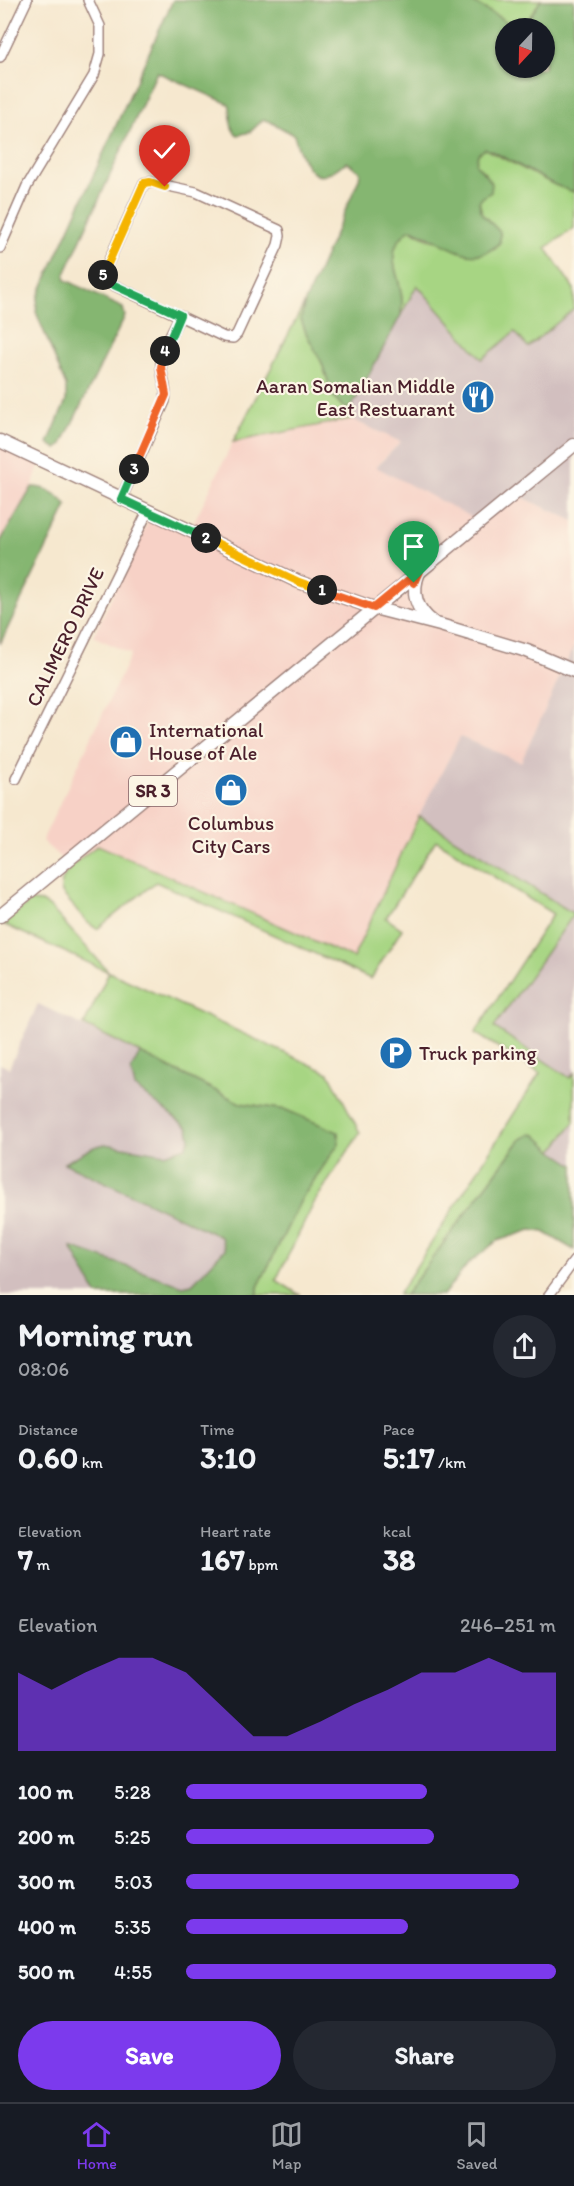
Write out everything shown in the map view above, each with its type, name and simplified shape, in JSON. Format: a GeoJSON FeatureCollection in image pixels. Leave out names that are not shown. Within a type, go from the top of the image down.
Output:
{"type":"FeatureCollection","features":[{"type":"Feature","properties":{"kind":"main road"},"geometry":{"type":"LineString","coordinates":[[0,441],[299,582],[374,608],[527,651],[574,671]]}},
{"type":"Feature","properties":{"kind":"main road","name":"SR 3"},"geometry":{"type":"LineString","coordinates":[[0,916],[574,445]]}},
{"type":"Feature","properties":{"kind":"main road"},"geometry":{"type":"LineString","coordinates":[[419,571],[414,583],[414,593],[424,615],[435,624]]}},
{"type":"Feature","properties":{"kind":"street"},"geometry":{"type":"LineString","coordinates":[[0,57],[27,0]]}},
{"type":"Feature","properties":{"kind":"street"},"geometry":{"type":"LineString","coordinates":[[0,248],[27,186],[94,75],[100,54],[100,26],[88,0]]}},
{"type":"Feature","properties":{"kind":"street"},"geometry":{"type":"LineString","coordinates":[[144,183],[196,192],[279,230],[278,245],[237,334],[233,338],[180,315],[105,281],[103,274],[144,183]]}},
{"type":"Feature","properties":{"kind":"street"},"geometry":{"type":"LineString","coordinates":[[121,499],[165,401],[167,392],[161,359],[180,315]]}},
{"type":"Feature","properties":{"kind":"street","name":"CALIMERO DRIVE"},"geometry":{"type":"LineString","coordinates":[[16,779],[148,511]]}},
{"type":"Feature","properties":{"kind":"street"},"geometry":{"type":"LineString","coordinates":[[549,1295],[574,1261]]}},
{"type":"Feature","properties":{"kind":"shaded area"},"geometry":{"type":"Polygon","coordinates":[[[417,284],[515,332],[528,347],[574,309],[574,521],[513,493],[479,521],[376,467],[401,442],[351,419],[351,408],[417,284]]]}},
{"type":"Feature","properties":{"kind":"shaded area"},"geometry":{"type":"Polygon","coordinates":[[[351,419],[401,442],[376,466],[512,493],[574,521],[574,646],[521,762],[460,737],[419,816],[353,958],[98,845],[72,868],[42,841],[131,654],[93,636],[153,511],[191,528],[233,442],[351,419]]]}},
{"type":"Feature","properties":{"kind":"shaded area"},"geometry":{"type":"Polygon","coordinates":[[[0,440],[41,459],[32,487],[0,542],[0,440]]]}},
{"type":"Feature","properties":{"kind":"shaded area"},"geometry":{"type":"Polygon","coordinates":[[[574,646],[574,914],[419,816],[460,737],[521,762],[574,646]]]}},
{"type":"Feature","properties":{"kind":"shaded area"},"geometry":{"type":"Polygon","coordinates":[[[574,915],[574,1073],[570,1078],[493,1027],[574,915]]]}},
{"type":"Feature","properties":{"kind":"shaded area"},"geometry":{"type":"Polygon","coordinates":[[[38,1004],[140,1053],[131,1070],[135,1087],[188,1128],[190,1138],[186,1147],[165,1154],[105,1144],[65,1163],[221,1238],[225,1249],[192,1285],[182,1286],[72,1247],[97,1295],[0,1295],[0,1064],[9,1068],[38,1004]]]}},
{"type":"Feature","properties":{"kind":"shaded area"},"geometry":{"type":"Polygon","coordinates":[[[574,1122],[574,1165],[553,1151],[574,1122]]]}},
{"type":"Feature","properties":{"kind":"green space"},"geometry":{"type":"Polygon","coordinates":[[[173,0],[469,0],[500,18],[495,18],[495,78],[555,78],[555,18],[529,18],[541,0],[574,0],[574,192],[555,185],[492,151],[485,149],[478,154],[476,164],[492,183],[491,192],[479,202],[482,214],[500,232],[500,242],[489,251],[467,254],[410,229],[401,237],[396,246],[394,262],[401,290],[401,315],[351,408],[344,408],[333,396],[322,363],[301,319],[305,302],[359,179],[360,172],[347,162],[325,175],[313,173],[304,161],[294,135],[263,120],[250,132],[238,135],[231,125],[229,104],[157,72],[65,274],[66,280],[123,308],[125,316],[61,446],[57,449],[48,443],[66,401],[66,386],[36,312],[38,297],[173,0]]]}},
{"type":"Feature","properties":{"kind":"green space"},"geometry":{"type":"Polygon","coordinates":[[[469,0],[541,0],[529,18],[500,18],[469,0]]]}},
{"type":"Feature","properties":{"kind":"green space"},"geometry":{"type":"Polygon","coordinates":[[[485,149],[555,185],[574,192],[574,228],[546,248],[574,289],[574,309],[528,347],[515,332],[482,359],[417,285],[401,315],[401,289],[394,255],[396,246],[410,229],[431,240],[495,249],[500,242],[500,232],[482,214],[479,202],[482,198],[485,173],[475,164],[478,154],[485,149]]]}},
{"type":"Feature","properties":{"kind":"green space"},"geometry":{"type":"Polygon","coordinates":[[[305,302],[301,319],[306,333],[322,363],[333,396],[344,408],[351,408],[351,419],[233,442],[305,302]]]}},
{"type":"Feature","properties":{"kind":"green space"},"geometry":{"type":"Polygon","coordinates":[[[32,487],[52,492],[67,506],[0,644],[0,542],[32,487]]]}},
{"type":"Feature","properties":{"kind":"green space"},"geometry":{"type":"Polygon","coordinates":[[[419,816],[574,914],[494,1027],[570,1078],[574,1073],[574,1122],[553,1151],[536,1135],[521,1139],[405,1295],[398,1295],[540,1073],[475,1033],[553,914],[436,840],[386,918],[402,929],[371,979],[156,882],[97,929],[88,923],[62,893],[61,885],[72,865],[98,845],[353,958],[419,816]]]}},
{"type":"Feature","properties":{"kind":"green space"},"geometry":{"type":"Polygon","coordinates":[[[31,901],[42,902],[49,906],[109,972],[3,924],[31,901]]]}},
{"type":"Feature","properties":{"kind":"green space"},"geometry":{"type":"Polygon","coordinates":[[[109,972],[329,1073],[360,1133],[315,1201],[276,1280],[300,1295],[258,1295],[258,1287],[302,1198],[339,1143],[286,1110],[240,1103],[84,1025],[109,972]]]}},
{"type":"Feature","properties":{"kind":"green space"},"geometry":{"type":"Polygon","coordinates":[[[140,1053],[240,1103],[286,1110],[338,1132],[339,1143],[302,1198],[258,1287],[258,1295],[97,1295],[71,1247],[183,1286],[192,1284],[225,1249],[221,1237],[64,1163],[94,1147],[105,1144],[165,1154],[186,1147],[190,1138],[188,1128],[135,1087],[131,1070],[140,1053]]]}},
{"type":"Feature","properties":{"kind":"green space"},"geometry":{"type":"Polygon","coordinates":[[[531,1134],[536,1135],[553,1151],[574,1165],[574,1250],[544,1232],[531,1230],[497,1241],[468,1264],[443,1295],[405,1295],[521,1139],[531,1134]]]}},
{"type":"Feature","properties":{"kind":"place","name":"Aaran Somalian Middle East Restuarant"},"geometry":{"type":"Point","coordinates":[478,397]}},
{"type":"Feature","properties":{"kind":"place","name":"International House of Ale"},"geometry":{"type":"Point","coordinates":[126,742]}},
{"type":"Feature","properties":{"kind":"place","name":"Columbus City Cars"},"geometry":{"type":"Point","coordinates":[231,790]}},
{"type":"Feature","properties":{"kind":"place","name":"Truck parking"},"geometry":{"type":"Point","coordinates":[396,1053]}},
{"type":"Feature","properties":{"kind":"route"},"geometry":{"type":"LineString","coordinates":[[165,187],[150,182],[144,183],[103,274],[105,281],[180,315],[161,359],[167,392],[165,401],[121,499],[299,582],[374,608],[419,571],[414,583]]}}]}
